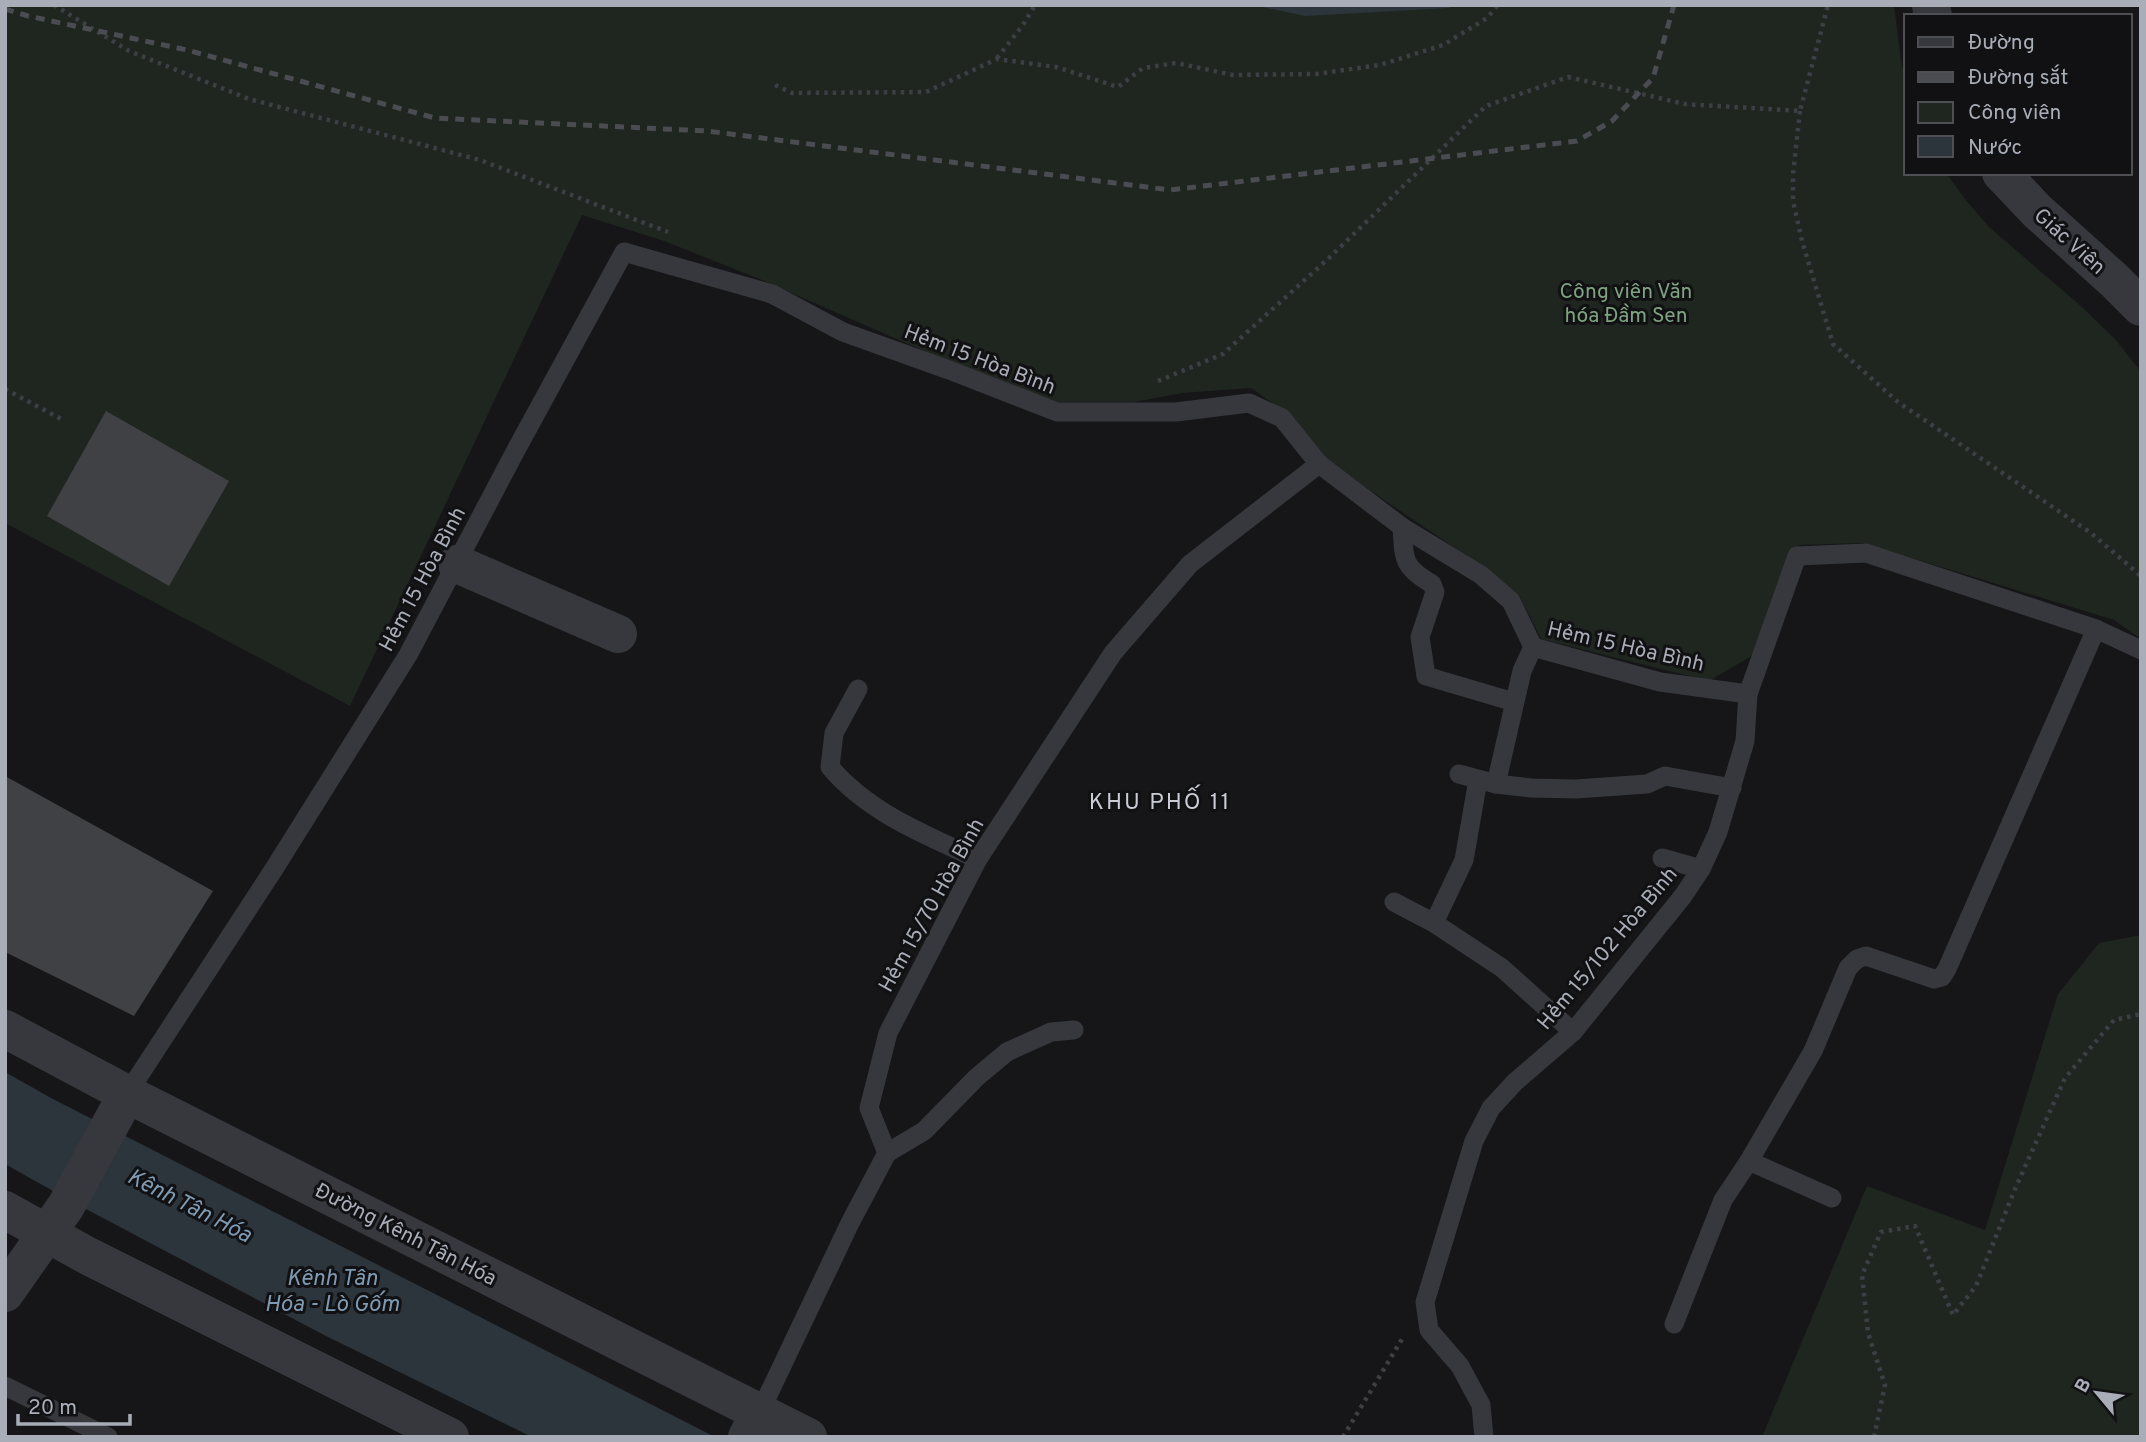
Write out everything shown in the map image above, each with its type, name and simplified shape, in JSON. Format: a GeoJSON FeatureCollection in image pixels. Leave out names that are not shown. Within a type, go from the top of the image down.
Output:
{"type":"FeatureCollection","features":[{"type":"Feature","properties":{"kind":"street","name":"Giác Viên"},"geometry":{"type":"LineString","coordinates":[[2003,175],[2037,211],[2141,307]]}},
{"type":"Feature","properties":{"kind":"street"},"geometry":{"type":"LineString","coordinates":[[457,564],[618,634]]}},
{"type":"Feature","properties":{"kind":"street","name":"Đường Kênh Tân Hóa"},"geometry":{"type":"LineString","coordinates":[[5,1029],[119,1107],[753,1424],[807,1437]]}},
{"type":"Feature","properties":{"kind":"street"},"geometry":{"type":"LineString","coordinates":[[5,1293],[56,1220],[119,1107]]}},
{"type":"Feature","properties":{"kind":"street"},"geometry":{"type":"LineString","coordinates":[[5,1210],[56,1220],[450,1437]]}},
{"type":"Feature","properties":{"kind":"lane","name":"Hẻm 15 Hòa Bình"},"geometry":{"type":"LineString","coordinates":[[119,1107],[274,869],[408,655],[624,252],[772,294],[843,332],[1057,412],[1176,412],[1249,403],[1282,418],[1319,464],[1402,527],[1481,575],[1511,601],[1533,647],[1660,682],[1748,694]]}},
{"type":"Feature","properties":{"kind":"lane","name":"Hẻm 15/70 Hòa Bình"},"geometry":{"type":"LineString","coordinates":[[887,1153],[869,1108],[888,1032],[978,859],[1112,653],[1191,564],[1319,464]]}},
{"type":"Feature","properties":{"kind":"lane"},"geometry":{"type":"LineString","coordinates":[[1402,527],[1404,557],[1413,573],[1432,584],[1435,592],[1420,637],[1426,676],[1514,702]]}},
{"type":"Feature","properties":{"kind":"lane"},"geometry":{"type":"LineString","coordinates":[[1748,694],[1797,556],[1866,554],[2096,629],[2141,650]]}},
{"type":"Feature","properties":{"kind":"lane"},"geometry":{"type":"LineString","coordinates":[[1674,1324],[1723,1200],[1813,1051],[1848,968],[1857,959],[1866,956],[1934,979],[1942,976],[1947,968],[2096,629]]}},
{"type":"Feature","properties":{"kind":"lane"},"geometry":{"type":"LineString","coordinates":[[1434,923],[1464,860],[1478,780],[1514,702],[1522,671],[1533,647]]}},
{"type":"Feature","properties":{"kind":"lane"},"geometry":{"type":"LineString","coordinates":[[858,689],[834,733],[830,767],[844,785],[900,823],[978,859]]}},
{"type":"Feature","properties":{"kind":"lane","name":"Hẻm 15/102 Hòa Bình"},"geometry":{"type":"LineString","coordinates":[[1484,1437],[1481,1405],[1460,1366],[1429,1330],[1426,1302],[1474,1141],[1491,1108],[1515,1082],[1573,1032],[1683,896],[1701,869],[1718,832],[1745,741],[1748,694]]}},
{"type":"Feature","properties":{"kind":"lane"},"geometry":{"type":"LineString","coordinates":[[1478,780],[1531,788],[1576,789],[1647,784],[1665,776],[1732,788]]}},
{"type":"Feature","properties":{"kind":"lane"},"geometry":{"type":"LineString","coordinates":[[1662,858],[1701,869]]}},
{"type":"Feature","properties":{"kind":"lane"},"geometry":{"type":"LineString","coordinates":[[1394,902],[1434,923],[1502,968],[1573,1032]]}},
{"type":"Feature","properties":{"kind":"lane"},"geometry":{"type":"LineString","coordinates":[[753,1424],[850,1223],[887,1153],[924,1131],[977,1077],[1007,1052],[1051,1032],[1074,1030]]}},
{"type":"Feature","properties":{"kind":"lane"},"geometry":{"type":"LineString","coordinates":[[1749,1161],[1832,1198]]}},
{"type":"Feature","properties":{"kind":"lane"},"geometry":{"type":"LineString","coordinates":[[5,1385],[108,1437]]}},
{"type":"Feature","properties":{"kind":"path"},"geometry":{"type":"LineString","coordinates":[[54,5],[129,51],[248,99],[480,160],[676,234]]}},
{"type":"Feature","properties":{"kind":"path"},"geometry":{"type":"LineString","coordinates":[[775,85],[792,93],[926,92],[997,59],[1035,5]]}},
{"type":"Feature","properties":{"kind":"path"},"geometry":{"type":"LineString","coordinates":[[997,59],[1056,66],[1118,87],[1143,68],[1176,63],[1233,75],[1316,74],[1380,65],[1443,45],[1487,18],[1498,5]]}},
{"type":"Feature","properties":{"kind":"path"},"geometry":{"type":"LineString","coordinates":[[1828,5],[1800,111],[1793,201],[1801,241],[1833,344],[1898,402],[2091,533],[2141,576]]}},
{"type":"Feature","properties":{"kind":"path"},"geometry":{"type":"LineString","coordinates":[[1151,384],[1223,354],[1330,257],[1486,106],[1568,76],[1685,104],[1800,111]]}},
{"type":"Feature","properties":{"kind":"path"},"geometry":{"type":"LineString","coordinates":[[5,389],[65,421]]}},
{"type":"Feature","properties":{"kind":"path"},"geometry":{"type":"LineString","coordinates":[[1874,1437],[1885,1385],[1868,1334],[1862,1275],[1881,1231],[1915,1226],[1953,1315],[1976,1286],[2015,1189],[2065,1078],[2114,1020],[2141,1014]]}},
{"type":"Feature","properties":{"kind":"path"},"geometry":{"type":"LineString","coordinates":[[1343,1437],[1426,1302]]}},
{"type":"Feature","properties":{"kind":"green space","name":"Công viên Văn hóa Đầm Sen"},"geometry":{"type":"Polygon","coordinates":[[[5,5],[1894,5],[1904,74],[1904,175],[1947,175],[1989,227],[2082,307],[2115,339],[2141,372],[2141,639],[2114,620],[1863,543],[1799,545],[1791,555],[1755,654],[1709,681],[1541,639],[1520,597],[1486,569],[1325,460],[1284,411],[1251,388],[1182,393],[1134,402],[1057,402],[972,372],[762,280],[664,241],[582,215],[350,706],[5,523],[5,5]]]}},
{"type":"Feature","properties":{"kind":"green space"},"geometry":{"type":"Polygon","coordinates":[[[2141,935],[2141,1437],[1762,1437],[1867,1186],[1985,1230],[2058,994],[2099,943],[2141,935]]]}},
{"type":"Feature","properties":{"kind":"water"},"geometry":{"type":"Polygon","coordinates":[[[1253,5],[1452,5],[1449,8],[1305,16],[1253,5]]]}},
{"type":"Feature","properties":{"kind":"water","name":"Kênh Tân Hóa - Lò Gốm"},"geometry":{"type":"Polygon","coordinates":[[[5,1072],[715,1437],[532,1437],[324,1335],[5,1164],[5,1072]]]}},
{"type":"Feature","properties":{"kind":"building"},"geometry":{"type":"Polygon","coordinates":[[[106,411],[229,481],[169,586],[47,516],[106,411]]]}},
{"type":"Feature","properties":{"kind":"building"},"geometry":{"type":"Polygon","coordinates":[[[5,776],[213,891],[134,1016],[5,952],[5,776]]]}},
{"type":"Feature","properties":{"kind":"railway"},"geometry":{"type":"LineString","coordinates":[[5,9],[187,50],[435,118],[707,131],[1170,190],[1577,141],[1612,121],[1653,78],[1674,5]]}},
{"type":"Feature","properties":{"kind":"district","name":"KHU PHỐ 11"},"geometry":{"type":"Point","coordinates":[1160,801]}},
{"type":"Feature","properties":{"kind":"water label","name":"Kênh Tân Hóa"},"geometry":{"type":"Point","coordinates":[190,1205]}}]}
